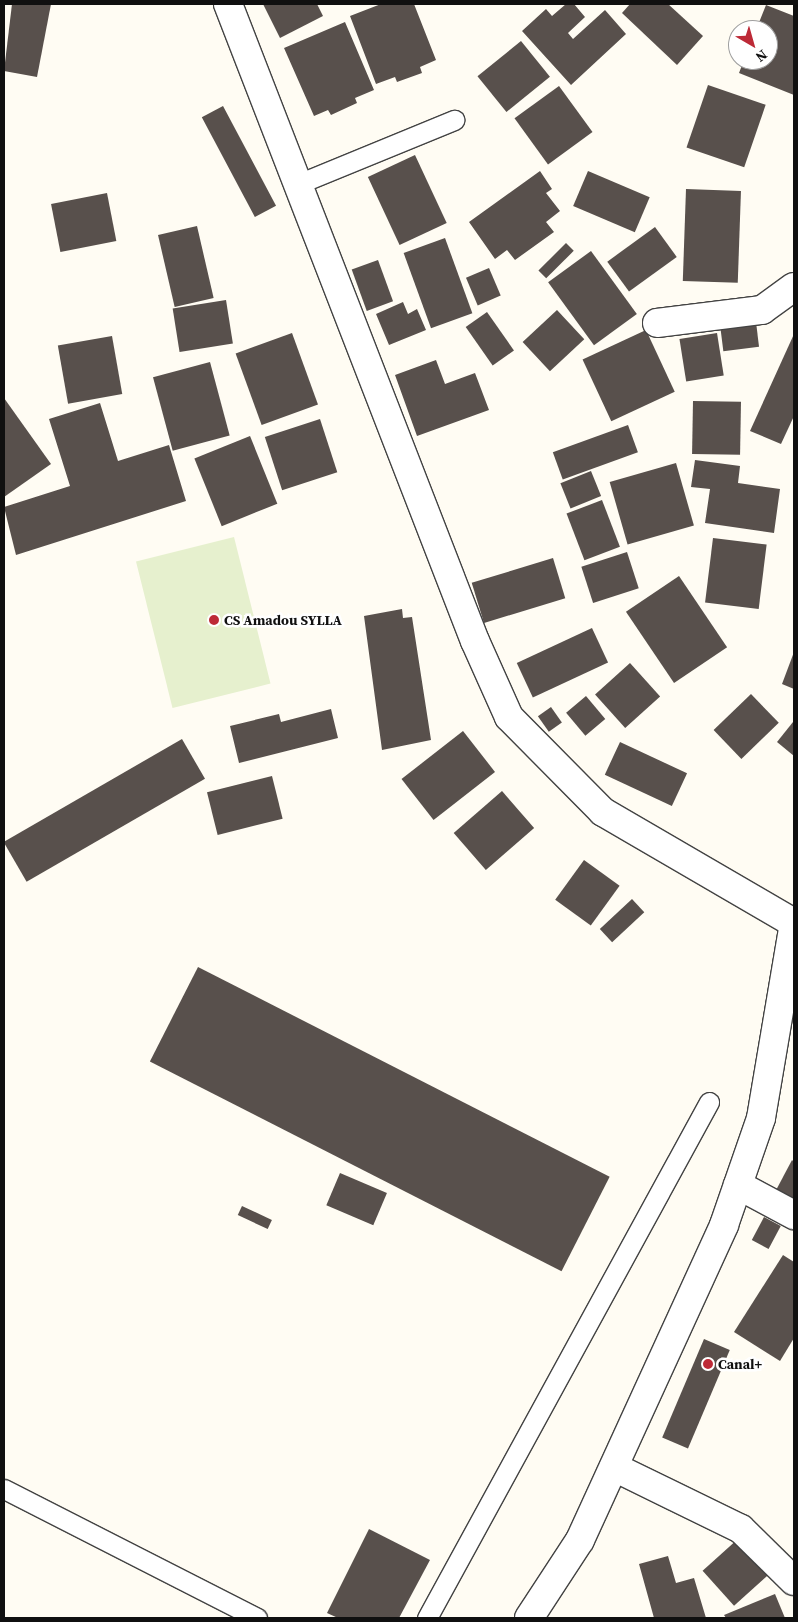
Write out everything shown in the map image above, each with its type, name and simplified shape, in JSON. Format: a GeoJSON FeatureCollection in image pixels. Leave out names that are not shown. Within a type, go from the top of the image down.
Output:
{"type":"FeatureCollection","features":[{"type":"Feature","properties":{"kind":"street"},"geometry":{"type":"LineString","coordinates":[[228,4],[475,641],[509,717],[603,812],[794,923],[761,1118],[724,1225],[580,1540],[530,1618]]}},
{"type":"Feature","properties":{"kind":"street"},"geometry":{"type":"LineString","coordinates":[[657,323],[762,310],[794,287]]}},
{"type":"Feature","properties":{"kind":"street"},"geometry":{"type":"LineString","coordinates":[[738,1185],[794,1215]]}},
{"type":"Feature","properties":{"kind":"street"},"geometry":{"type":"LineString","coordinates":[[614,1467],[741,1529],[794,1581]]}},
{"type":"Feature","properties":{"kind":"lane"},"geometry":{"type":"LineString","coordinates":[[298,184],[454,120]]}},
{"type":"Feature","properties":{"kind":"lane"},"geometry":{"type":"LineString","coordinates":[[427,1618],[709,1102]]}},
{"type":"Feature","properties":{"kind":"lane"},"geometry":{"type":"LineString","coordinates":[[4,1489],[257,1618]]}},
{"type":"Feature","properties":{"kind":"green space"},"geometry":{"type":"Polygon","coordinates":[[[234,537],[271,684],[173,708],[136,561],[234,537]]]}},
{"type":"Feature","properties":{"kind":"building"},"geometry":{"type":"Polygon","coordinates":[[[12,4],[51,4],[37,77],[4,71],[12,4]]]}},
{"type":"Feature","properties":{"kind":"building"},"geometry":{"type":"Polygon","coordinates":[[[263,4],[317,4],[323,16],[280,38],[263,4]]]}},
{"type":"Feature","properties":{"kind":"building"},"geometry":{"type":"Polygon","coordinates":[[[381,4],[414,4],[436,60],[420,67],[422,73],[397,82],[395,77],[376,84],[350,16],[381,4]]]}},
{"type":"Feature","properties":{"kind":"building"},"geometry":{"type":"Polygon","coordinates":[[[566,4],[574,4],[585,17],[568,33],[573,39],[605,10],[626,34],[571,85],[522,31],[546,9],[552,16],[566,4]]]}},
{"type":"Feature","properties":{"kind":"building"},"geometry":{"type":"Polygon","coordinates":[[[630,4],[668,4],[703,36],[677,65],[622,13],[630,4]]]}},
{"type":"Feature","properties":{"kind":"building"},"geometry":{"type":"Polygon","coordinates":[[[766,5],[794,16],[794,95],[739,73],[740,70],[778,70],[778,20],[760,20],[766,5]]]}},
{"type":"Feature","properties":{"kind":"building"},"geometry":{"type":"Polygon","coordinates":[[[345,22],[374,90],[355,98],[357,103],[331,115],[328,110],[314,116],[284,48],[345,22]]]}},
{"type":"Feature","properties":{"kind":"building"},"geometry":{"type":"Polygon","coordinates":[[[521,41],[550,77],[506,112],[477,76],[521,41]]]}},
{"type":"Feature","properties":{"kind":"building"},"geometry":{"type":"Polygon","coordinates":[[[708,85],[766,105],[744,167],[687,147],[708,85]]]}},
{"type":"Feature","properties":{"kind":"building"},"geometry":{"type":"Polygon","coordinates":[[[559,86],[593,132],[548,164],[515,118],[559,86]]]}},
{"type":"Feature","properties":{"kind":"building"},"geometry":{"type":"Polygon","coordinates":[[[223,106],[276,206],[255,217],[202,117],[223,106]]]}},
{"type":"Feature","properties":{"kind":"building"},"geometry":{"type":"Polygon","coordinates":[[[415,155],[447,223],[400,245],[368,177],[415,155]]]}},
{"type":"Feature","properties":{"kind":"building"},"geometry":{"type":"Polygon","coordinates":[[[540,171],[552,189],[546,193],[560,211],[546,222],[554,232],[515,260],[507,250],[495,259],[469,222],[540,171]]]}},
{"type":"Feature","properties":{"kind":"building"},"geometry":{"type":"Polygon","coordinates":[[[588,171],[650,197],[635,232],[573,206],[588,171]]]}},
{"type":"Feature","properties":{"kind":"building"},"geometry":{"type":"Polygon","coordinates":[[[686,189],[741,191],[738,283],[683,281],[686,189]]]}},
{"type":"Feature","properties":{"kind":"building"},"geometry":{"type":"Polygon","coordinates":[[[107,193],[116,241],[60,252],[51,204],[107,193]]]}},
{"type":"Feature","properties":{"kind":"building"},"geometry":{"type":"Polygon","coordinates":[[[197,226],[214,298],[175,307],[158,235],[197,226]]]}},
{"type":"Feature","properties":{"kind":"building"},"geometry":{"type":"Polygon","coordinates":[[[655,227],[677,257],[629,292],[607,262],[655,227]]]}},
{"type":"Feature","properties":{"kind":"building"},"geometry":{"type":"Polygon","coordinates":[[[445,238],[472,313],[431,328],[404,253],[445,238]]]}},
{"type":"Feature","properties":{"kind":"building"},"geometry":{"type":"Polygon","coordinates":[[[566,243],[574,251],[546,278],[538,271],[566,243]]]}},
{"type":"Feature","properties":{"kind":"building"},"geometry":{"type":"Polygon","coordinates":[[[591,251],[637,314],[594,345],[548,282],[591,251]]]}},
{"type":"Feature","properties":{"kind":"building"},"geometry":{"type":"Polygon","coordinates":[[[378,260],[393,301],[367,311],[352,270],[378,260]]]}},
{"type":"Feature","properties":{"kind":"building"},"geometry":{"type":"Polygon","coordinates":[[[489,268],[501,296],[478,305],[466,278],[489,268]]]}},
{"type":"Feature","properties":{"kind":"building"},"geometry":{"type":"Polygon","coordinates":[[[226,300],[233,343],[180,352],[173,308],[226,300]]]}},
{"type":"Feature","properties":{"kind":"building"},"geometry":{"type":"Polygon","coordinates":[[[403,302],[408,314],[417,309],[426,330],[389,345],[376,314],[403,302]]]}},
{"type":"Feature","properties":{"kind":"building"},"geometry":{"type":"Polygon","coordinates":[[[557,310],[584,339],[550,371],[523,342],[557,310]]]}},
{"type":"Feature","properties":{"kind":"building"},"geometry":{"type":"Polygon","coordinates":[[[487,312],[514,351],[493,365],[466,327],[487,312]]]}},
{"type":"Feature","properties":{"kind":"building"},"geometry":{"type":"Polygon","coordinates":[[[756,322],[759,347],[723,351],[720,326],[756,322]]]}},
{"type":"Feature","properties":{"kind":"building"},"geometry":{"type":"Polygon","coordinates":[[[646,330],[675,392],[611,421],[583,360],[646,330]]]}},
{"type":"Feature","properties":{"kind":"building"},"geometry":{"type":"Polygon","coordinates":[[[292,333],[318,404],[262,425],[236,354],[292,333]]]}},
{"type":"Feature","properties":{"kind":"building"},"geometry":{"type":"Polygon","coordinates":[[[717,333],[724,375],[686,381],[679,339],[717,333]]]}},
{"type":"Feature","properties":{"kind":"building"},"geometry":{"type":"Polygon","coordinates":[[[794,334],[794,416],[781,444],[750,431],[794,334]]]}},
{"type":"Feature","properties":{"kind":"building"},"geometry":{"type":"Polygon","coordinates":[[[112,336],[122,394],[68,404],[58,346],[112,336]]]}},
{"type":"Feature","properties":{"kind":"building"},"geometry":{"type":"Polygon","coordinates":[[[436,360],[445,384],[475,373],[489,410],[417,436],[395,375],[436,360]]]}},
{"type":"Feature","properties":{"kind":"building"},"geometry":{"type":"Polygon","coordinates":[[[210,362],[230,435],[173,451],[153,377],[210,362]]]}},
{"type":"Feature","properties":{"kind":"building"},"geometry":{"type":"Polygon","coordinates":[[[4,398],[51,464],[4,497],[4,398]]]}},
{"type":"Feature","properties":{"kind":"building"},"geometry":{"type":"Polygon","coordinates":[[[693,401],[741,402],[740,455],[692,454],[693,401]]]}},
{"type":"Feature","properties":{"kind":"building"},"geometry":{"type":"Polygon","coordinates":[[[100,403],[118,461],[169,445],[186,501],[16,555],[4,507],[70,486],[49,419],[100,403]]]}},
{"type":"Feature","properties":{"kind":"building"},"geometry":{"type":"Polygon","coordinates":[[[320,419],[337,472],[282,490],[265,437],[320,419]]]}},
{"type":"Feature","properties":{"kind":"building"},"geometry":{"type":"Polygon","coordinates":[[[628,425],[638,452],[563,480],[553,452],[628,425]]]}},
{"type":"Feature","properties":{"kind":"building"},"geometry":{"type":"Polygon","coordinates":[[[250,436],[277,504],[222,526],[194,458],[250,436]]]}},
{"type":"Feature","properties":{"kind":"building"},"geometry":{"type":"Polygon","coordinates":[[[695,460],[740,466],[738,483],[780,489],[774,533],[705,523],[710,489],[691,487],[695,460]]]}},
{"type":"Feature","properties":{"kind":"building"},"geometry":{"type":"Polygon","coordinates":[[[676,463],[694,525],[628,545],[610,482],[676,463]]]}},
{"type":"Feature","properties":{"kind":"building"},"geometry":{"type":"Polygon","coordinates":[[[591,471],[601,496],[571,508],[560,483],[591,471]]]}},
{"type":"Feature","properties":{"kind":"building"},"geometry":{"type":"Polygon","coordinates":[[[602,500],[620,547],[584,560],[567,514],[602,500]]]}},
{"type":"Feature","properties":{"kind":"building"},"geometry":{"type":"Polygon","coordinates":[[[713,538],[767,545],[759,609],[705,603],[713,538]]]}},
{"type":"Feature","properties":{"kind":"building"},"geometry":{"type":"Polygon","coordinates":[[[627,552],[639,588],[593,603],[581,567],[627,552]]]}},
{"type":"Feature","properties":{"kind":"building"},"geometry":{"type":"Polygon","coordinates":[[[553,558],[565,598],[484,623],[472,583],[553,558]]]}},
{"type":"Feature","properties":{"kind":"building"},"geometry":{"type":"Polygon","coordinates":[[[679,576],[727,647],[674,683],[626,612],[679,576]]]}},
{"type":"Feature","properties":{"kind":"building"},"geometry":{"type":"Polygon","coordinates":[[[402,609],[403,618],[412,617],[431,740],[382,750],[364,616],[402,609]]]}},
{"type":"Feature","properties":{"kind":"building"},"geometry":{"type":"Polygon","coordinates":[[[592,628],[608,662],[533,698],[517,663],[592,628]]]}},
{"type":"Feature","properties":{"kind":"building"},"geometry":{"type":"Polygon","coordinates":[[[794,652],[794,689],[782,684],[794,652]]]}},
{"type":"Feature","properties":{"kind":"building"},"geometry":{"type":"Polygon","coordinates":[[[630,663],[660,696],[625,728],[595,694],[630,663]]]}},
{"type":"Feature","properties":{"kind":"building"},"geometry":{"type":"Polygon","coordinates":[[[751,694],[779,723],[741,759],[714,730],[751,694]]]}},
{"type":"Feature","properties":{"kind":"building"},"geometry":{"type":"Polygon","coordinates":[[[586,696],[605,719],[585,736],[566,713],[586,696]]]}},
{"type":"Feature","properties":{"kind":"building"},"geometry":{"type":"Polygon","coordinates":[[[551,707],[562,723],[549,732],[538,716],[551,707]]]}},
{"type":"Feature","properties":{"kind":"building"},"geometry":{"type":"Polygon","coordinates":[[[331,709],[338,738],[239,763],[230,726],[279,714],[281,722],[331,709]]]}},
{"type":"Feature","properties":{"kind":"building"},"geometry":{"type":"Polygon","coordinates":[[[794,723],[794,756],[777,742],[794,723]]]}},
{"type":"Feature","properties":{"kind":"building"},"geometry":{"type":"Polygon","coordinates":[[[463,731],[495,772],[434,820],[402,779],[463,731]]]}},
{"type":"Feature","properties":{"kind":"building"},"geometry":{"type":"Polygon","coordinates":[[[182,739],[205,779],[27,882],[4,842],[182,739]]]}},
{"type":"Feature","properties":{"kind":"building"},"geometry":{"type":"Polygon","coordinates":[[[620,742],[687,773],[672,806],[605,775],[620,742]]]}},
{"type":"Feature","properties":{"kind":"building"},"geometry":{"type":"Polygon","coordinates":[[[272,776],[283,819],[218,835],[207,792],[272,776]]]}},
{"type":"Feature","properties":{"kind":"building"},"geometry":{"type":"Polygon","coordinates":[[[502,791],[534,828],[486,870],[454,833],[502,791]]]}},
{"type":"Feature","properties":{"kind":"building"},"geometry":{"type":"Polygon","coordinates":[[[584,860],[620,886],[591,926],[555,900],[584,860]]]}},
{"type":"Feature","properties":{"kind":"building"},"geometry":{"type":"Polygon","coordinates":[[[632,899],[644,912],[612,942],[600,929],[632,899]]]}},
{"type":"Feature","properties":{"kind":"building"},"geometry":{"type":"Polygon","coordinates":[[[198,967],[610,1177],[562,1271],[150,1061],[198,967]]]}},
{"type":"Feature","properties":{"kind":"building"},"geometry":{"type":"Polygon","coordinates":[[[792,1160],[794,1162],[794,1205],[774,1194],[792,1160]]]}},
{"type":"Feature","properties":{"kind":"building"},"geometry":{"type":"Polygon","coordinates":[[[340,1173],[387,1193],[373,1225],[326,1205],[340,1173]]]}},
{"type":"Feature","properties":{"kind":"building"},"geometry":{"type":"Polygon","coordinates":[[[242,1206],[272,1220],[268,1229],[238,1215],[242,1206]]]}},
{"type":"Feature","properties":{"kind":"building"},"geometry":{"type":"Polygon","coordinates":[[[764,1217],[781,1226],[769,1249],[752,1240],[764,1217]]]}},
{"type":"Feature","properties":{"kind":"building"},"geometry":{"type":"Polygon","coordinates":[[[783,1255],[794,1262],[794,1338],[780,1361],[734,1332],[783,1255]]]}},
{"type":"Feature","properties":{"kind":"building"},"geometry":{"type":"Polygon","coordinates":[[[704,1339],[730,1350],[688,1448],[662,1437],[704,1339]]]}},
{"type":"Feature","properties":{"kind":"building"},"geometry":{"type":"Polygon","coordinates":[[[369,1529],[430,1560],[399,1618],[338,1618],[327,1613],[369,1529]]]}},
{"type":"Feature","properties":{"kind":"building"},"geometry":{"type":"Polygon","coordinates":[[[739,1538],[770,1573],[734,1606],[703,1571],[739,1538]]]}},
{"type":"Feature","properties":{"kind":"building"},"geometry":{"type":"Polygon","coordinates":[[[668,1556],[676,1583],[694,1578],[706,1618],[654,1618],[639,1564],[668,1556]]]}},
{"type":"Feature","properties":{"kind":"building"},"geometry":{"type":"Polygon","coordinates":[[[775,1594],[785,1618],[726,1618],[724,1615],[775,1594]]]}},
{"type":"Feature","properties":{"kind":"place","name":"CS Amadou SYLLA"},"geometry":{"type":"Point","coordinates":[214,620]}},
{"type":"Feature","properties":{"kind":"place","name":"Canal+"},"geometry":{"type":"Point","coordinates":[708,1364]}}]}
